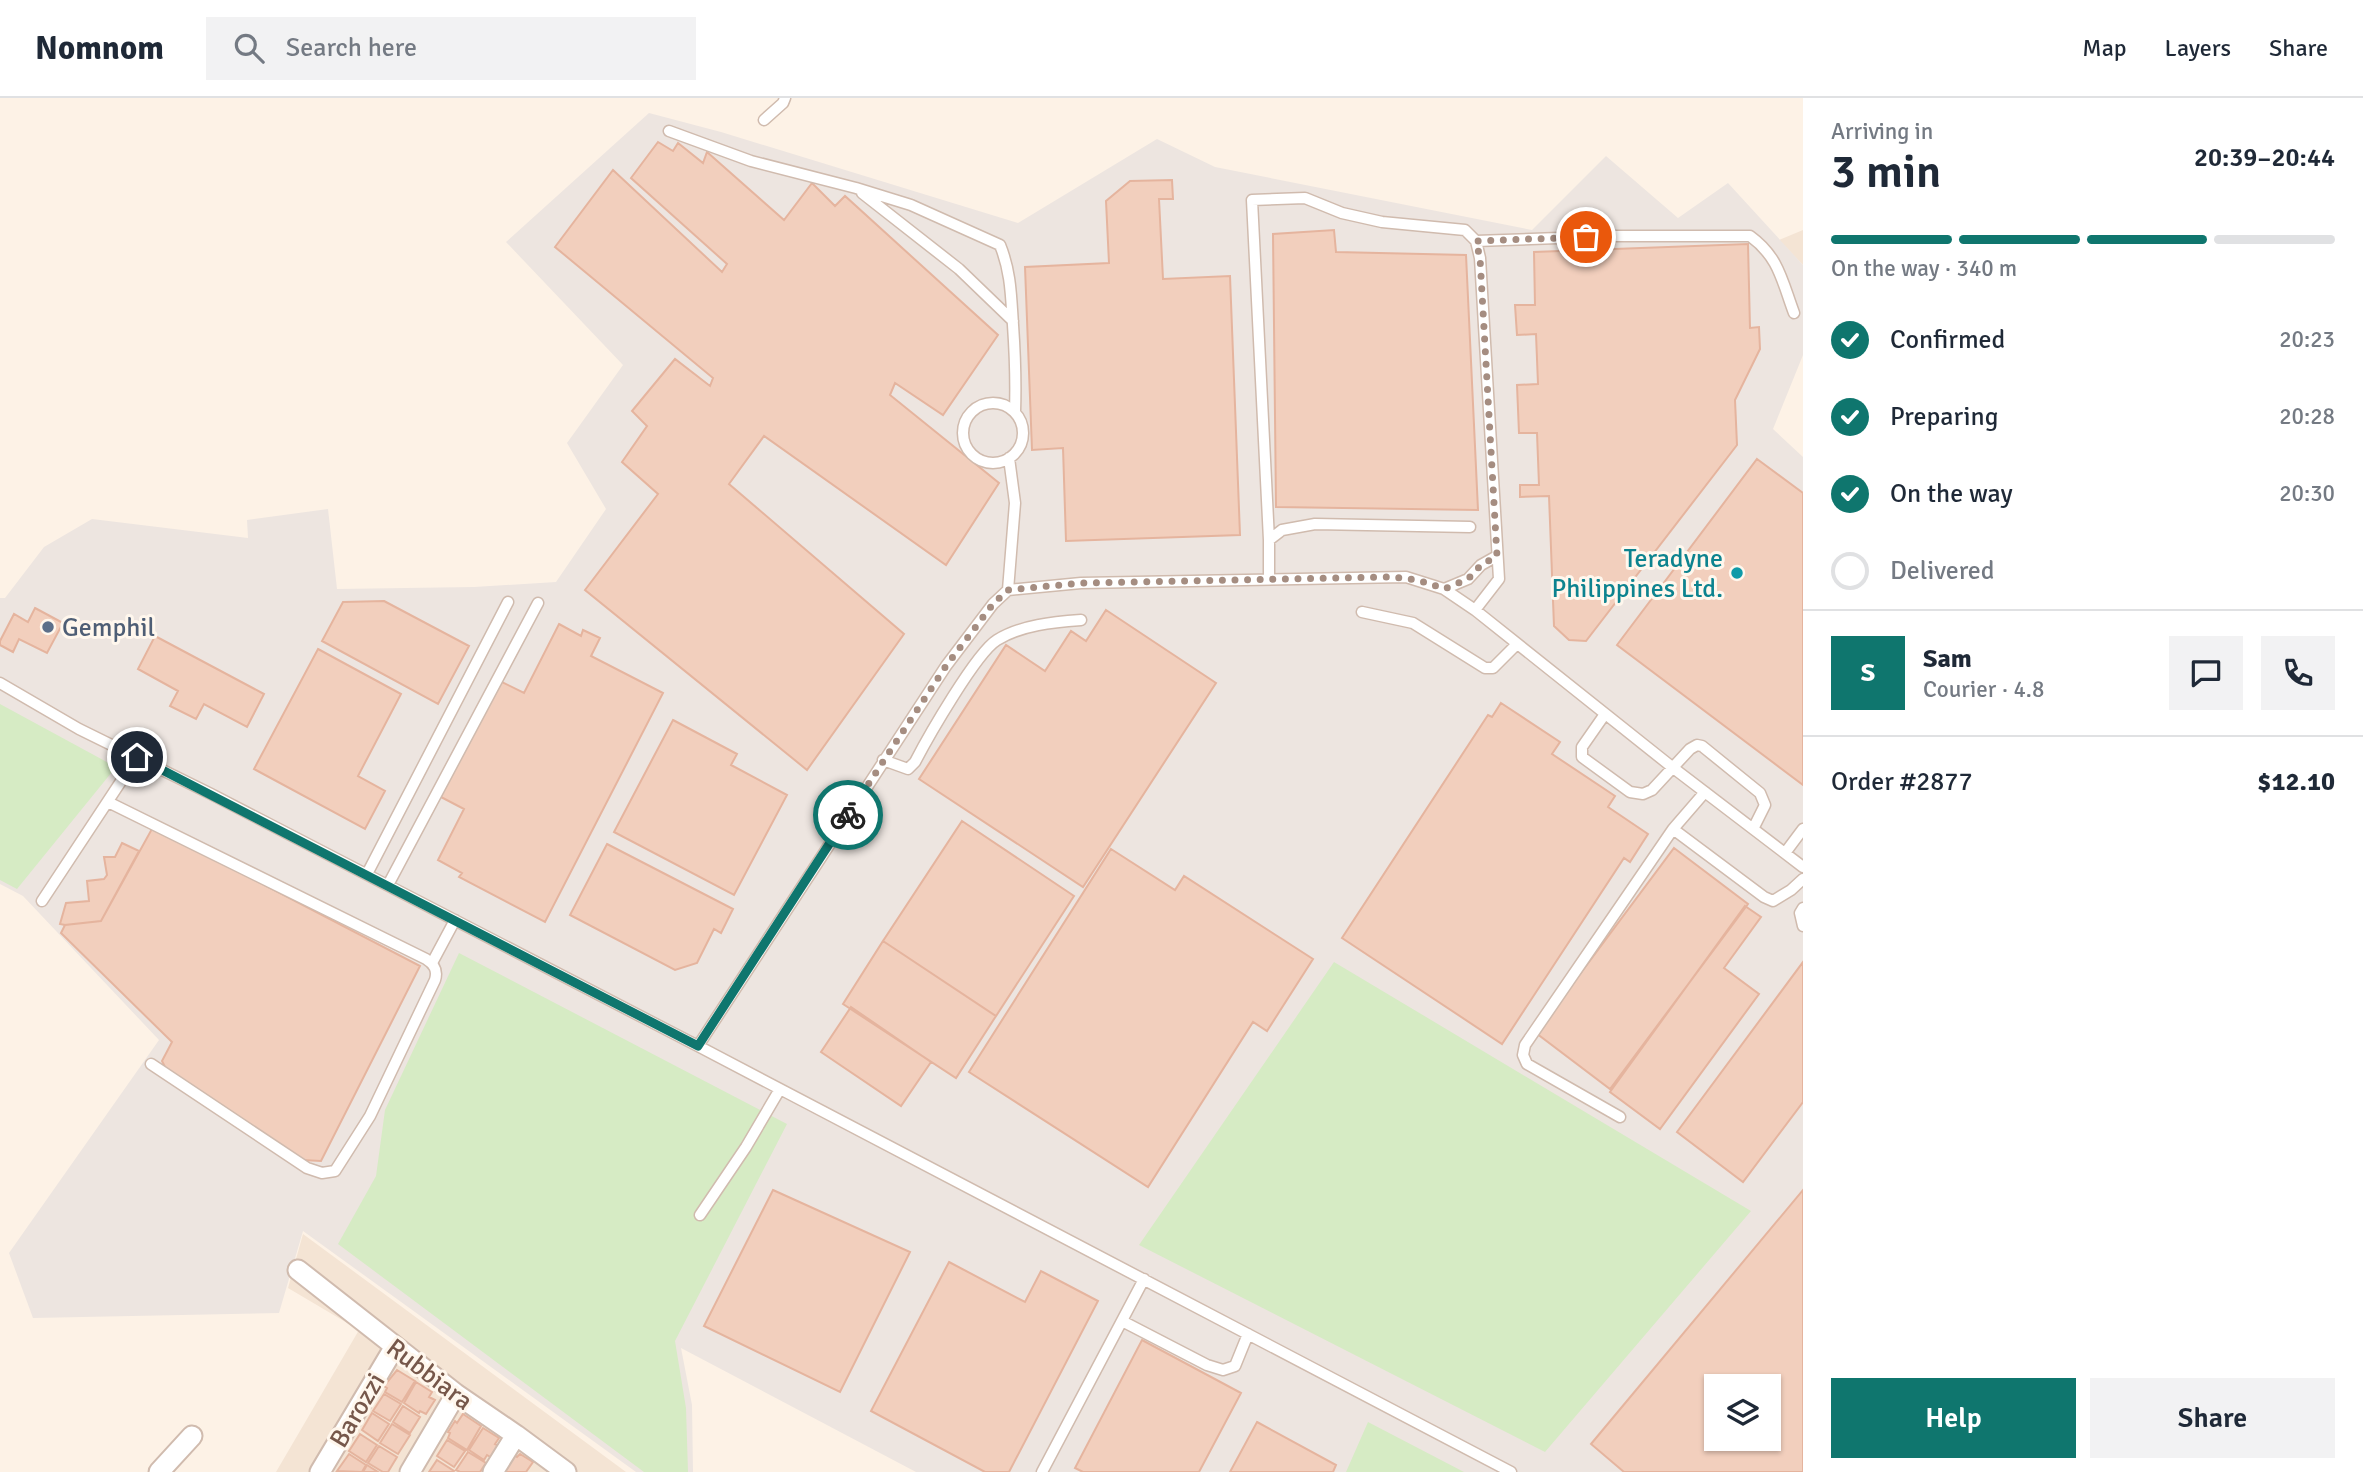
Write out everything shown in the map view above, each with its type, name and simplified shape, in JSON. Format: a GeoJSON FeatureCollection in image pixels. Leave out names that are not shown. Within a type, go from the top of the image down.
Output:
{"type":"FeatureCollection","features":[{"type":"Feature","properties":{"kind":"street","name":"Rubbiara"},"geometry":{"type":"LineString","coordinates":[[298,1270],[394,1348],[566,1472]]}},
{"type":"Feature","properties":{"kind":"street","name":"Barozzi"},"geometry":{"type":"LineString","coordinates":[[320,1472],[394,1348]]}},
{"type":"Feature","properties":{"kind":"street"},"geometry":{"type":"LineString","coordinates":[[410,1472],[456,1394]]}},
{"type":"Feature","properties":{"kind":"street"},"geometry":{"type":"LineString","coordinates":[[493,1472],[516,1435]]}},
{"type":"Feature","properties":{"kind":"street"},"geometry":{"type":"LineString","coordinates":[[159,1472],[192,1436]]}},
{"type":"Feature","properties":{"kind":"lane"},"geometry":{"type":"LineString","coordinates":[[764,120],[785,98]]}},
{"type":"Feature","properties":{"kind":"lane"},"geometry":{"type":"LineString","coordinates":[[669,131],[751,161],[911,205],[1000,245],[1013,289],[1015,412],[1023,428],[1023,437],[1021,445],[1009,458],[993,463],[976,459],[965,446],[962,429],[969,413],[984,404],[1001,403],[1015,412]]}},
{"type":"Feature","properties":{"kind":"lane"},"geometry":{"type":"LineString","coordinates":[[856,188],[959,270],[1013,321]]}},
{"type":"Feature","properties":{"kind":"lane"},"geometry":{"type":"LineString","coordinates":[[1269,578],[1252,200],[1304,198],[1342,213],[1382,222],[1465,230],[1476,241],[1480,258],[1499,579],[1475,610]]}},
{"type":"Feature","properties":{"kind":"lane"},"geometry":{"type":"LineString","coordinates":[[1476,241],[1613,236],[1750,236],[1766,248],[1775,263],[1794,313]]}},
{"type":"Feature","properties":{"kind":"lane"},"geometry":{"type":"LineString","coordinates":[[1008,590],[1015,503],[1009,458]]}},
{"type":"Feature","properties":{"kind":"lane"},"geometry":{"type":"LineString","coordinates":[[1269,540],[1282,530],[1315,524],[1470,527]]}},
{"type":"Feature","properties":{"kind":"lane"},"geometry":{"type":"LineString","coordinates":[[1444,589],[1468,579],[1481,565],[1497,556]]}},
{"type":"Feature","properties":{"kind":"lane"},"geometry":{"type":"LineString","coordinates":[[698,1046],[946,666],[993,604],[1008,590],[1081,583],[1269,578],[1406,577],[1431,583],[1475,610],[1803,867]]}},
{"type":"Feature","properties":{"kind":"lane"},"geometry":{"type":"LineString","coordinates":[[366,874],[508,602]]}},
{"type":"Feature","properties":{"kind":"lane"},"geometry":{"type":"LineString","coordinates":[[388,885],[538,603]]}},
{"type":"Feature","properties":{"kind":"lane"},"geometry":{"type":"LineString","coordinates":[[1362,612],[1413,623],[1485,668],[1493,668],[1517,644]]}},
{"type":"Feature","properties":{"kind":"lane"},"geometry":{"type":"LineString","coordinates":[[883,760],[908,769],[915,762],[963,682],[995,640],[1051,623],[1081,620]]}},
{"type":"Feature","properties":{"kind":"lane"},"geometry":{"type":"LineString","coordinates":[[0,682],[79,729],[388,885],[1511,1472]]}},
{"type":"Feature","properties":{"kind":"lane"},"geometry":{"type":"LineString","coordinates":[[1605,714],[1582,747],[1582,757],[1592,766],[1630,792],[1643,794],[1661,782],[1672,767],[1697,745],[1702,746],[1760,793],[1765,804],[1753,829]]}},
{"type":"Feature","properties":{"kind":"lane"},"geometry":{"type":"LineString","coordinates":[[43,901],[137,757]]}},
{"type":"Feature","properties":{"kind":"lane"},"geometry":{"type":"LineString","coordinates":[[1620,1117],[1527,1064],[1523,1055],[1525,1045],[1673,829],[1705,792]]}},
{"type":"Feature","properties":{"kind":"lane"},"geometry":{"type":"LineString","coordinates":[[108,802],[335,913],[432,963],[436,971],[435,980],[370,1116],[335,1171],[322,1173],[307,1168],[151,1064]]}},
{"type":"Feature","properties":{"kind":"lane"},"geometry":{"type":"LineString","coordinates":[[1673,829],[1773,901],[1791,890],[1803,878]]}},
{"type":"Feature","properties":{"kind":"lane"},"geometry":{"type":"LineString","coordinates":[[1785,853],[1803,829]]}},
{"type":"Feature","properties":{"kind":"lane"},"geometry":{"type":"LineString","coordinates":[[1803,908],[1800,914],[1803,926]]}},
{"type":"Feature","properties":{"kind":"lane"},"geometry":{"type":"LineString","coordinates":[[432,963],[455,920]]}},
{"type":"Feature","properties":{"kind":"lane"},"geometry":{"type":"LineString","coordinates":[[699,1215],[747,1147],[780,1089]]}},
{"type":"Feature","properties":{"kind":"lane"},"geometry":{"type":"LineString","coordinates":[[1042,1472],[1144,1279]]}},
{"type":"Feature","properties":{"kind":"lane"},"geometry":{"type":"LineString","coordinates":[[1122,1321],[1223,1370],[1236,1366],[1248,1334]]}},
{"type":"Feature","properties":{"kind":"shaded area"},"geometry":{"type":"Polygon","coordinates":[[[649,113],[721,132],[1018,223],[1157,139],[1215,167],[1532,230],[1606,156],[1678,218],[1728,183],[1803,265],[1803,355],[1773,429],[1803,457],[1803,1472],[916,1472],[681,1348],[692,1405],[693,1472],[636,1472],[303,1231],[279,1313],[33,1318],[9,1253],[159,1040],[23,896],[0,884],[0,598],[5,598],[44,547],[92,519],[248,538],[247,520],[328,509],[337,589],[474,587],[556,582],[606,509],[567,443],[623,365],[506,242],[649,113]]]}},
{"type":"Feature","properties":{"kind":"shaded area"},"geometry":{"type":"Polygon","coordinates":[[[1803,230],[1803,265],[1779,240],[1803,230]]]}},
{"type":"Feature","properties":{"kind":"shaded area"},"geometry":{"type":"Polygon","coordinates":[[[303,1234],[626,1472],[276,1472],[359,1330],[288,1288],[303,1234]]]}},
{"type":"Feature","properties":{"kind":"green space"},"geometry":{"type":"Polygon","coordinates":[[[0,704],[116,767],[17,889],[0,880],[0,704]]]}},
{"type":"Feature","properties":{"kind":"green space"},"geometry":{"type":"Polygon","coordinates":[[[459,953],[787,1124],[675,1341],[686,1408],[688,1472],[644,1472],[338,1244],[376,1176],[385,1110],[459,953]]]}},
{"type":"Feature","properties":{"kind":"green space"},"geometry":{"type":"Polygon","coordinates":[[[1334,962],[1751,1211],[1545,1452],[1139,1245],[1334,962]]]}},
{"type":"Feature","properties":{"kind":"green space"},"geometry":{"type":"Polygon","coordinates":[[[1368,1422],[1464,1472],[1346,1472],[1368,1422]]]}},
{"type":"Feature","properties":{"kind":"building"},"geometry":{"type":"Polygon","coordinates":[[[658,142],[673,151],[678,143],[703,163],[707,152],[784,220],[812,183],[835,206],[845,196],[998,335],[943,415],[895,383],[890,395],[999,483],[946,565],[764,436],[729,484],[904,634],[807,770],[585,590],[658,494],[622,462],[647,426],[632,411],[675,359],[710,386],[713,378],[555,247],[613,170],[722,272],[727,264],[631,178],[658,142]]]}},
{"type":"Feature","properties":{"kind":"building"},"geometry":{"type":"Polygon","coordinates":[[[1172,180],[1173,199],[1159,199],[1163,279],[1230,276],[1240,535],[1066,541],[1063,448],[1032,450],[1025,267],[1109,263],[1106,201],[1130,181],[1172,180]]]}},
{"type":"Feature","properties":{"kind":"building"},"geometry":{"type":"Polygon","coordinates":[[[1334,230],[1336,252],[1466,255],[1478,510],[1276,507],[1273,234],[1334,230]]]}},
{"type":"Feature","properties":{"kind":"building"},"geometry":{"type":"Polygon","coordinates":[[[1748,244],[1750,328],[1759,327],[1760,349],[1735,400],[1737,445],[1586,641],[1569,640],[1554,626],[1549,496],[1520,497],[1520,485],[1539,485],[1537,433],[1519,433],[1517,385],[1538,384],[1536,334],[1517,335],[1515,305],[1535,305],[1534,252],[1748,244]]]}},
{"type":"Feature","properties":{"kind":"building","name":"Teradyne Philippines Ltd."},"geometry":{"type":"Polygon","coordinates":[[[1757,459],[1803,493],[1803,785],[1617,645],[1757,459]]]}},
{"type":"Feature","properties":{"kind":"building"},"geometry":{"type":"Polygon","coordinates":[[[384,601],[469,646],[438,704],[322,641],[343,602],[384,601]]]}},
{"type":"Feature","properties":{"kind":"building"},"geometry":{"type":"Polygon","coordinates":[[[35,608],[63,623],[47,653],[19,639],[13,652],[0,645],[14,614],[28,622],[35,608]]]}},
{"type":"Feature","properties":{"kind":"building"},"geometry":{"type":"Polygon","coordinates":[[[1106,610],[1216,683],[1083,887],[919,779],[1006,645],[1045,671],[1071,631],[1086,641],[1106,610]]]}},
{"type":"Feature","properties":{"kind":"building"},"geometry":{"type":"Polygon","coordinates":[[[559,624],[581,636],[583,630],[600,638],[591,656],[663,693],[545,922],[459,877],[462,873],[438,860],[464,809],[439,796],[498,680],[524,693],[559,624]]]}},
{"type":"Feature","properties":{"kind":"building"},"geometry":{"type":"Polygon","coordinates":[[[155,636],[264,694],[247,727],[204,704],[196,719],[170,706],[178,691],[138,669],[155,636]]]}},
{"type":"Feature","properties":{"kind":"building"},"geometry":{"type":"Polygon","coordinates":[[[318,649],[401,694],[358,776],[385,791],[365,829],[254,769],[318,649]]]}},
{"type":"Feature","properties":{"kind":"building"},"geometry":{"type":"Polygon","coordinates":[[[1501,703],[1560,742],[1552,754],[1615,796],[1608,807],[1648,834],[1630,862],[1624,858],[1502,1044],[1342,938],[1488,715],[1492,717],[1501,703]]]}},
{"type":"Feature","properties":{"kind":"building"},"geometry":{"type":"Polygon","coordinates":[[[673,720],[737,754],[731,765],[787,795],[734,895],[614,832],[673,720]]]}},
{"type":"Feature","properties":{"kind":"building"},"geometry":{"type":"Polygon","coordinates":[[[962,821],[1074,896],[996,1016],[883,941],[962,821]]]}},
{"type":"Feature","properties":{"kind":"building"},"geometry":{"type":"Polygon","coordinates":[[[153,827],[420,966],[321,1161],[302,1160],[167,1071],[162,1061],[172,1042],[61,933],[65,925],[101,921],[153,827]]]}},
{"type":"Feature","properties":{"kind":"building"},"geometry":{"type":"Polygon","coordinates":[[[122,843],[139,851],[101,921],[60,924],[66,903],[89,901],[87,881],[104,879],[107,875],[104,857],[115,857],[122,843]]]}},
{"type":"Feature","properties":{"kind":"building"},"geometry":{"type":"Polygon","coordinates":[[[607,844],[733,909],[721,933],[714,929],[697,963],[675,970],[570,915],[607,844]]]}},
{"type":"Feature","properties":{"kind":"building"},"geometry":{"type":"Polygon","coordinates":[[[1674,848],[1748,904],[1610,1089],[1536,1033],[1674,848]]]}},
{"type":"Feature","properties":{"kind":"building"},"geometry":{"type":"Polygon","coordinates":[[[1111,849],[1175,890],[1184,876],[1313,959],[1267,1031],[1253,1022],[1148,1187],[969,1072],[1111,849]]]}},
{"type":"Feature","properties":{"kind":"building"},"geometry":{"type":"Polygon","coordinates":[[[1745,906],[1761,917],[1724,968],[1759,994],[1660,1129],[1610,1092],[1745,906]]]}},
{"type":"Feature","properties":{"kind":"building"},"geometry":{"type":"Polygon","coordinates":[[[883,941],[996,1016],[956,1078],[843,1004],[883,941]]]}},
{"type":"Feature","properties":{"kind":"building"},"geometry":{"type":"Polygon","coordinates":[[[1803,962],[1803,1102],[1743,1182],[1677,1132],[1803,962]]]}},
{"type":"Feature","properties":{"kind":"building"},"geometry":{"type":"Polygon","coordinates":[[[851,1007],[931,1062],[901,1106],[821,1052],[851,1007]]]}},
{"type":"Feature","properties":{"kind":"building"},"geometry":{"type":"Polygon","coordinates":[[[773,1190],[910,1252],[840,1392],[704,1326],[773,1190]]]}},
{"type":"Feature","properties":{"kind":"building"},"geometry":{"type":"Polygon","coordinates":[[[1803,1190],[1803,1472],[1624,1472],[1591,1444],[1803,1190]]]}},
{"type":"Feature","properties":{"kind":"building"},"geometry":{"type":"Polygon","coordinates":[[[949,1262],[1025,1302],[1041,1271],[1098,1301],[1009,1472],[985,1472],[871,1411],[949,1262]]]}},
{"type":"Feature","properties":{"kind":"building"},"geometry":{"type":"Polygon","coordinates":[[[1142,1340],[1241,1393],[1199,1472],[1083,1472],[1075,1468],[1142,1340]]]}},
{"type":"Feature","properties":{"kind":"building"},"geometry":{"type":"Polygon","coordinates":[[[397,1370],[415,1381],[402,1402],[385,1392],[387,1388],[384,1386],[397,1370]]]}},
{"type":"Feature","properties":{"kind":"building"},"geometry":{"type":"Polygon","coordinates":[[[416,1382],[432,1392],[429,1397],[435,1400],[426,1414],[420,1411],[419,1413],[404,1403],[416,1382]]]}},
{"type":"Feature","properties":{"kind":"building"},"geometry":{"type":"Polygon","coordinates":[[[384,1394],[401,1404],[390,1421],[373,1411],[384,1394]]]}},
{"type":"Feature","properties":{"kind":"building"},"geometry":{"type":"Polygon","coordinates":[[[403,1406],[420,1417],[410,1433],[393,1422],[403,1406]]]}},
{"type":"Feature","properties":{"kind":"building"},"geometry":{"type":"Polygon","coordinates":[[[372,1413],[389,1424],[378,1441],[362,1430],[372,1413]]]}},
{"type":"Feature","properties":{"kind":"building"},"geometry":{"type":"Polygon","coordinates":[[[463,1414],[481,1426],[467,1450],[448,1438],[448,1432],[463,1414]]]}},
{"type":"Feature","properties":{"kind":"building"},"geometry":{"type":"Polygon","coordinates":[[[1257,1422],[1336,1465],[1333,1472],[1230,1472],[1257,1422]]]}},
{"type":"Feature","properties":{"kind":"building"},"geometry":{"type":"Polygon","coordinates":[[[392,1424],[410,1435],[398,1454],[380,1443],[392,1424]]]}},
{"type":"Feature","properties":{"kind":"building"},"geometry":{"type":"Polygon","coordinates":[[[483,1428],[499,1438],[495,1444],[499,1446],[492,1458],[487,1455],[484,1460],[469,1450],[483,1428]]]}},
{"type":"Feature","properties":{"kind":"building"},"geometry":{"type":"Polygon","coordinates":[[[360,1434],[377,1445],[366,1462],[349,1451],[360,1434]]]}},
{"type":"Feature","properties":{"kind":"building"},"geometry":{"type":"Polygon","coordinates":[[[447,1440],[465,1451],[454,1467],[437,1456],[447,1440]]]}},
{"type":"Feature","properties":{"kind":"building"},"geometry":{"type":"Polygon","coordinates":[[[379,1446],[397,1457],[388,1472],[368,1463],[379,1446]]]}},
{"type":"Feature","properties":{"kind":"building"},"geometry":{"type":"Polygon","coordinates":[[[468,1452],[486,1463],[480,1472],[456,1470],[468,1452]]]}},
{"type":"Feature","properties":{"kind":"building"},"geometry":{"type":"Polygon","coordinates":[[[511,1453],[517,1457],[520,1454],[533,1462],[526,1472],[506,1472],[502,1468],[511,1453]]]}},
{"type":"Feature","properties":{"kind":"building"},"geometry":{"type":"Polygon","coordinates":[[[349,1454],[366,1465],[362,1472],[337,1471],[349,1454]]]}},
{"type":"Feature","properties":{"kind":"building"},"geometry":{"type":"Polygon","coordinates":[[[437,1460],[454,1471],[429,1472],[437,1460]]]}},
{"type":"Feature","properties":{"kind":"building"},"geometry":{"type":"Polygon","coordinates":[[[367,1465],[378,1472],[363,1472],[367,1465]]]}},
{"type":"Feature","properties":{"kind":"way so far"},"geometry":{"type":"LineString","coordinates":[[848,815],[946,666],[993,604],[1008,590],[1081,583],[1381,577],[1406,577],[1444,589],[1468,579],[1481,565],[1497,556],[1480,258],[1476,241],[1586,237]]}},
{"type":"Feature","properties":{"kind":"place","name":"Teradyne Philippines Ltd."},"geometry":{"type":"Point","coordinates":[1737,573]}},
{"type":"Feature","properties":{"kind":"place","name":"Gemphil"},"geometry":{"type":"Point","coordinates":[48,627]}},
{"type":"Feature","properties":{"kind":"route"},"geometry":{"type":"LineString","coordinates":[[137,757],[698,1046],[848,815]]}}]}
